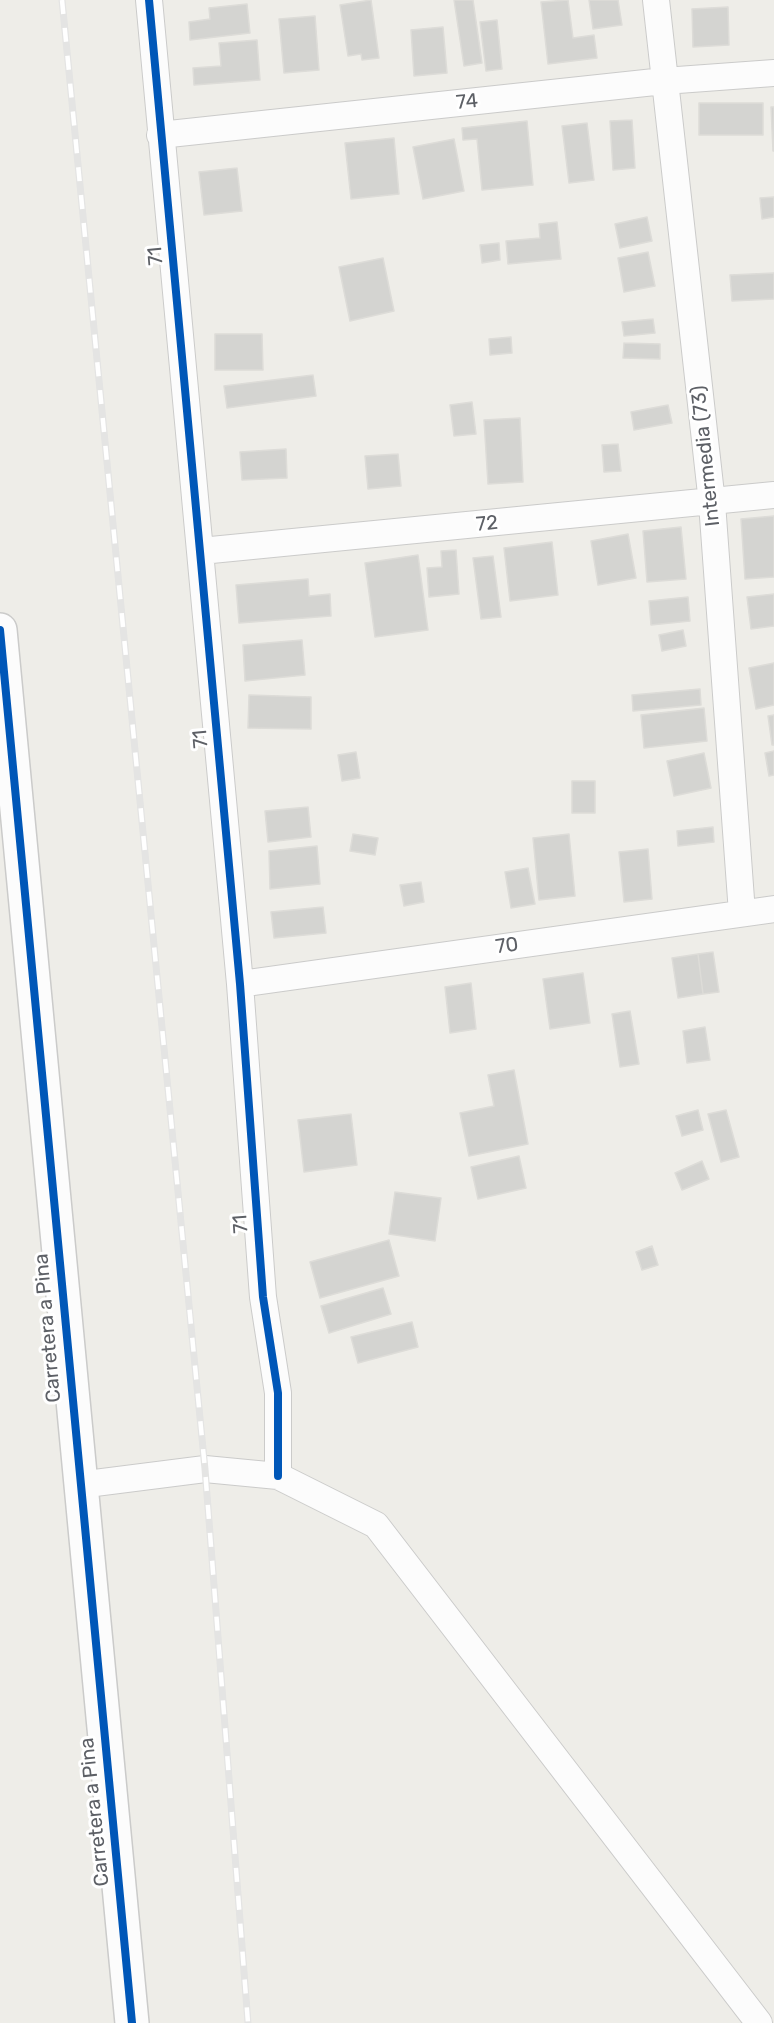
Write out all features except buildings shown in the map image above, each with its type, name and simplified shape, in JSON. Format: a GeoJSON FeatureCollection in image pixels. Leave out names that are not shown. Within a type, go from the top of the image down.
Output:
{"type":"FeatureCollection","features":[{"type":"Feature","properties":{"kind":"street","name":"71"},"geometry":{"type":"LineString","coordinates":[[149,0],[240,984],[263,1297],[278,1393],[278,1476]]}},
{"type":"Feature","properties":{"kind":"street","name":"Intermedia (73)"},"geometry":{"type":"LineString","coordinates":[[656,0],[712,503],[742,913]]}},
{"type":"Feature","properties":{"kind":"street","name":"74"},"geometry":{"type":"LineString","coordinates":[[160,135],[664,81],[774,73]]}},
{"type":"Feature","properties":{"kind":"street","name":"72"},"geometry":{"type":"LineString","coordinates":[[201,551],[712,503],[774,495]]}},
{"type":"Feature","properties":{"kind":"street","name":"Carretera a Pina"},"geometry":{"type":"LineString","coordinates":[[0,630],[132,2023]]}},
{"type":"Feature","properties":{"kind":"street","name":"70"},"geometry":{"type":"LineString","coordinates":[[240,984],[774,909]]}},
{"type":"Feature","properties":{"kind":"street"},"geometry":{"type":"LineString","coordinates":[[80,1485],[205,1469],[278,1476],[376,1525],[759,2023]]}},
{"type":"Feature","properties":{"kind":"railway"},"geometry":{"type":"LineString","coordinates":[[62,0],[205,1469],[248,2023]]}},
{"type":"Feature","properties":{"kind":"cycle path"},"geometry":{"type":"LineString","coordinates":[[149,0],[240,984],[263,1297],[278,1393],[278,1476]]}},
{"type":"Feature","properties":{"kind":"cycle path"},"geometry":{"type":"LineString","coordinates":[[0,630],[132,2023]]}}]}
